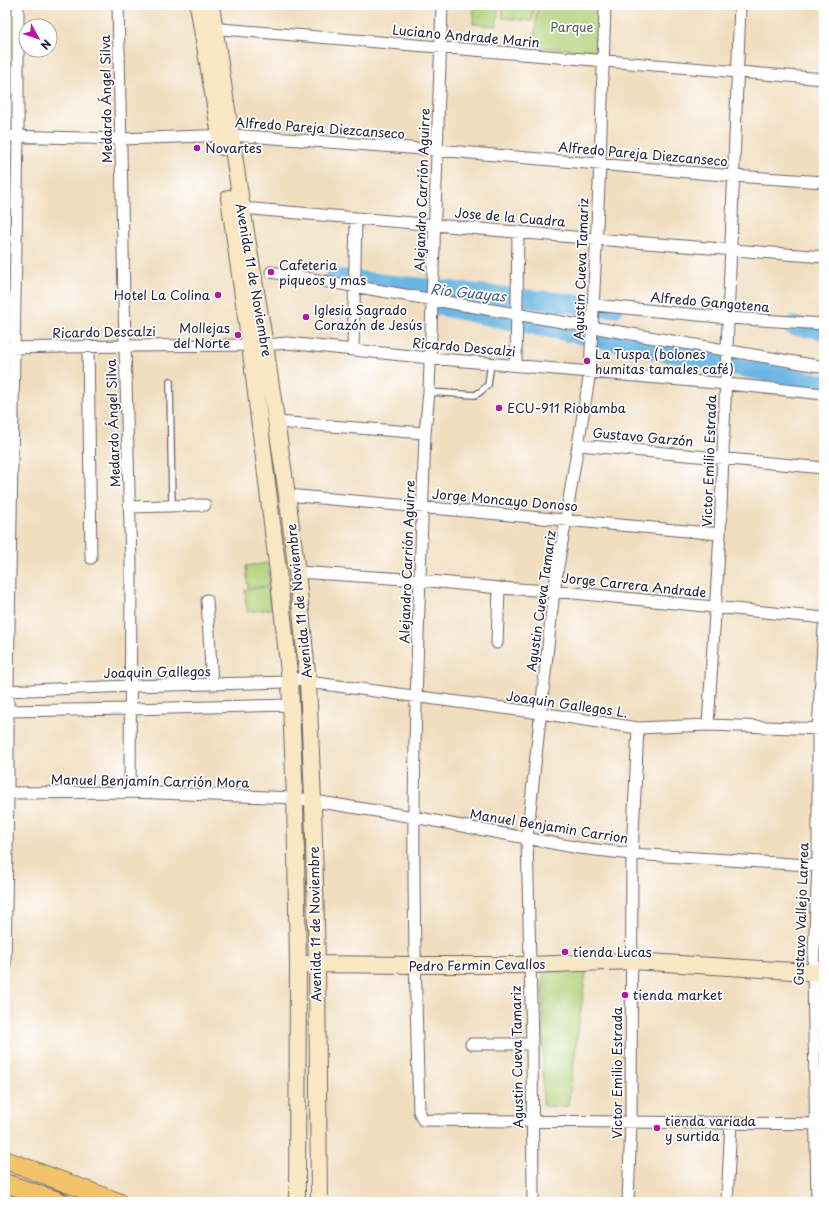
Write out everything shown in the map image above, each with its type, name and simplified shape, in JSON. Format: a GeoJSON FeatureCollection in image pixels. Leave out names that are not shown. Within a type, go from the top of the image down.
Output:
{"type":"FeatureCollection","features":[{"type":"Feature","properties":{"kind":"main road"},"geometry":{"type":"LineString","coordinates":[[5,1160],[118,1202]]}},
{"type":"Feature","properties":{"kind":"main road"},"geometry":{"type":"LineString","coordinates":[[5,1183],[61,1202]]}},
{"type":"Feature","properties":{"kind":"street"},"geometry":{"type":"LineString","coordinates":[[5,963],[9,348],[18,136],[18,5]]}},
{"type":"Feature","properties":{"kind":"street","name":"Medardo Ángel Silva"},"geometry":{"type":"LineString","coordinates":[[118,5],[131,563],[130,792]]}},
{"type":"Feature","properties":{"kind":"street","name":"Avenida 11 de Noviembre"},"geometry":{"type":"LineString","coordinates":[[198,5],[209,28]]}},
{"type":"Feature","properties":{"kind":"street","name":"Avenida 11 de Noviembre"},"geometry":{"type":"LineString","coordinates":[[211,5],[209,28],[258,345],[276,422],[287,495],[297,572],[308,682],[313,801],[317,964],[319,1202]]}},
{"type":"Feature","properties":{"kind":"street","name":"Alejandro Carrión Aguirre"},"geometry":{"type":"LineString","coordinates":[[442,5],[429,392],[425,433],[416,696],[414,817],[415,966],[419,1111],[422,1120],[532,1121]]}},
{"type":"Feature","properties":{"kind":"street","name":"Agustin Cueva Tamariz"},"geometry":{"type":"LineString","coordinates":[[533,1202],[532,1044],[527,838],[554,591],[590,372],[600,164],[604,5]]}},
{"type":"Feature","properties":{"kind":"street","name":"Victor Emilio Estrada"},"geometry":{"type":"LineString","coordinates":[[708,725],[724,459],[740,5]]}},
{"type":"Feature","properties":{"kind":"street","name":"Luciano Andrade Marin"},"geometry":{"type":"LineString","coordinates":[[209,28],[824,79]]}},
{"type":"Feature","properties":{"kind":"street","name":"Alfredo Pareja Diezcanseco"},"geometry":{"type":"LineString","coordinates":[[5,136],[121,139],[226,135],[437,150],[734,176],[824,182]]}},
{"type":"Feature","properties":{"kind":"street","name":"Avenida 11 de Noviembre"},"geometry":{"type":"LineString","coordinates":[[226,135],[242,208],[258,345],[278,572],[290,682],[295,798],[298,964],[297,1202]]}},
{"type":"Feature","properties":{"kind":"street","name":"Jose de la Cuadra"},"geometry":{"type":"LineString","coordinates":[[242,208],[824,257]]}},
{"type":"Feature","properties":{"kind":"street"},"geometry":{"type":"LineString","coordinates":[[353,350],[356,218]]}},
{"type":"Feature","properties":{"kind":"street"},"geometry":{"type":"LineString","coordinates":[[516,365],[518,232]]}},
{"type":"Feature","properties":{"kind":"street"},"geometry":{"type":"LineString","coordinates":[[824,361],[271,272],[824,367]]}},
{"type":"Feature","properties":{"kind":"street","name":"Alfredo Gangotena"},"geometry":{"type":"LineString","coordinates":[[594,305],[729,318],[824,324]]}},
{"type":"Feature","properties":{"kind":"street","name":"Ricardo Descalzi"},"geometry":{"type":"LineString","coordinates":[[9,348],[258,345],[283,343],[824,394]]}},
{"type":"Feature","properties":{"kind":"street"},"geometry":{"type":"LineString","coordinates":[[88,346],[91,558]]}},
{"type":"Feature","properties":{"kind":"street"},"geometry":{"type":"LineString","coordinates":[[276,422],[425,433]]}},
{"type":"Feature","properties":{"kind":"street","name":"Gustavo Garzón"},"geometry":{"type":"LineString","coordinates":[[579,446],[824,468]]}},
{"type":"Feature","properties":{"kind":"street","name":"Jorge Moncayo Donoso"},"geometry":{"type":"LineString","coordinates":[[287,495],[720,534]]}},
{"type":"Feature","properties":{"kind":"street"},"geometry":{"type":"LineString","coordinates":[[130,507],[206,505]]}},
{"type":"Feature","properties":{"kind":"street","name":"Jorge Carrera Andrade"},"geometry":{"type":"LineString","coordinates":[[297,572],[554,591],[824,618]]}},
{"type":"Feature","properties":{"kind":"street"},"geometry":{"type":"LineString","coordinates":[[497,643],[499,588]]}},
{"type":"Feature","properties":{"kind":"street"},"geometry":{"type":"LineString","coordinates":[[207,600],[212,684]]}},
{"type":"Feature","properties":{"kind":"street","name":"Gustavo Vallejo Larrea"},"geometry":{"type":"LineString","coordinates":[[817,1202],[820,1123],[819,973],[821,729],[824,627]]}},
{"type":"Feature","properties":{"kind":"street","name":"Joaquin Gallegos"},"geometry":{"type":"LineString","coordinates":[[6,691],[290,682],[299,679],[308,682]]}},
{"type":"Feature","properties":{"kind":"street","name":"Joaquin Gallegos L."},"geometry":{"type":"LineString","coordinates":[[308,682],[540,713],[638,728],[708,725],[821,729]]}},
{"type":"Feature","properties":{"kind":"street"},"geometry":{"type":"LineString","coordinates":[[6,711],[291,704]]}},
{"type":"Feature","properties":{"kind":"street","name":"Victor Emilio Estrada"},"geometry":{"type":"LineString","coordinates":[[628,1202],[631,1122],[632,854],[638,728]]}},
{"type":"Feature","properties":{"kind":"street","name":"Manuel Benjamín Carrión Mora"},"geometry":{"type":"LineString","coordinates":[[7,793],[130,792],[295,798]]}},
{"type":"Feature","properties":{"kind":"street","name":"Manuel Benjamin Carrion"},"geometry":{"type":"LineString","coordinates":[[295,798],[414,817],[579,848],[632,854],[821,866]]}},
{"type":"Feature","properties":{"kind":"street","name":"Pedro Fermin Cevallos"},"geometry":{"type":"LineString","coordinates":[[298,964],[415,966],[632,961],[819,973]]}},
{"type":"Feature","properties":{"kind":"street"},"geometry":{"type":"LineString","coordinates":[[471,1044],[532,1044]]}},
{"type":"Feature","properties":{"kind":"street"},"geometry":{"type":"LineString","coordinates":[[532,1121],[820,1123]]}},
{"type":"Feature","properties":{"kind":"street"},"geometry":{"type":"LineString","coordinates":[[727,1202],[732,1122]]}},
{"type":"Feature","properties":{"kind":"street"},"geometry":{"type":"LineString","coordinates":[[297,1123],[318,1123]]}},
{"type":"Feature","properties":{"kind":"lane"},"geometry":{"type":"LineString","coordinates":[[429,392],[475,395],[488,385],[491,363]]}},
{"type":"Feature","properties":{"kind":"lane"},"geometry":{"type":"LineString","coordinates":[[170,381],[172,506]]}},
{"type":"Feature","properties":{"kind":"green space"},"geometry":{"type":"Polygon","coordinates":[[[474,5],[499,5],[497,26],[473,24],[474,5]]]}},
{"type":"Feature","properties":{"kind":"green space"},"geometry":{"type":"Polygon","coordinates":[[[503,5],[534,5],[532,21],[502,18],[503,5]]]}},
{"type":"Feature","properties":{"kind":"green space","name":"Parque"},"geometry":{"type":"Polygon","coordinates":[[[537,5],[599,5],[595,51],[534,47],[537,5]]]}},
{"type":"Feature","properties":{"kind":"green space"},"geometry":{"type":"Polygon","coordinates":[[[268,563],[270,585],[248,588],[246,566],[268,563]]]}},
{"type":"Feature","properties":{"kind":"green space"},"geometry":{"type":"Polygon","coordinates":[[[268,587],[271,609],[247,612],[245,590],[268,587]]]}},
{"type":"Feature","properties":{"kind":"green space"},"geometry":{"type":"Polygon","coordinates":[[[543,971],[586,971],[568,1106],[543,1106],[543,971]]]}},
{"type":"Feature","properties":{"kind":"waterway","name":"Rio Guayas"},"geometry":{"type":"LineString","coordinates":[[334,278],[614,308]]}},
{"type":"Feature","properties":{"kind":"waterway","name":"Rio Guayas"},"geometry":{"type":"LineString","coordinates":[[438,306],[824,384]]}},
{"type":"Feature","properties":{"kind":"waterway","name":"Rio Guayas"},"geometry":{"type":"LineString","coordinates":[[792,326],[824,330]]}},
{"type":"Feature","properties":{"kind":"place","name":"Novartes"},"geometry":{"type":"Point","coordinates":[197,148]}},
{"type":"Feature","properties":{"kind":"place","name":"Cafeteria piqueos y mas"},"geometry":{"type":"Point","coordinates":[271,272]}},
{"type":"Feature","properties":{"kind":"place","name":"Hotel La Colina"},"geometry":{"type":"Point","coordinates":[218,295]}},
{"type":"Feature","properties":{"kind":"place","name":"Iglesia Sagrado Corazón de Jesús"},"geometry":{"type":"Point","coordinates":[306,317]}},
{"type":"Feature","properties":{"kind":"place","name":"Mollejas del Norte"},"geometry":{"type":"Point","coordinates":[238,335]}},
{"type":"Feature","properties":{"kind":"place","name":"La Tuspa (bolones humitas tamales café)"},"geometry":{"type":"Point","coordinates":[587,361]}},
{"type":"Feature","properties":{"kind":"place","name":"ECU-911 Riobamba"},"geometry":{"type":"Point","coordinates":[499,408]}},
{"type":"Feature","properties":{"kind":"place","name":"tienda Lucas"},"geometry":{"type":"Point","coordinates":[565,952]}},
{"type":"Feature","properties":{"kind":"place","name":"tienda market"},"geometry":{"type":"Point","coordinates":[625,995]}},
{"type":"Feature","properties":{"kind":"place","name":"tienda variada y surtida"},"geometry":{"type":"Point","coordinates":[657,1128]}}]}
